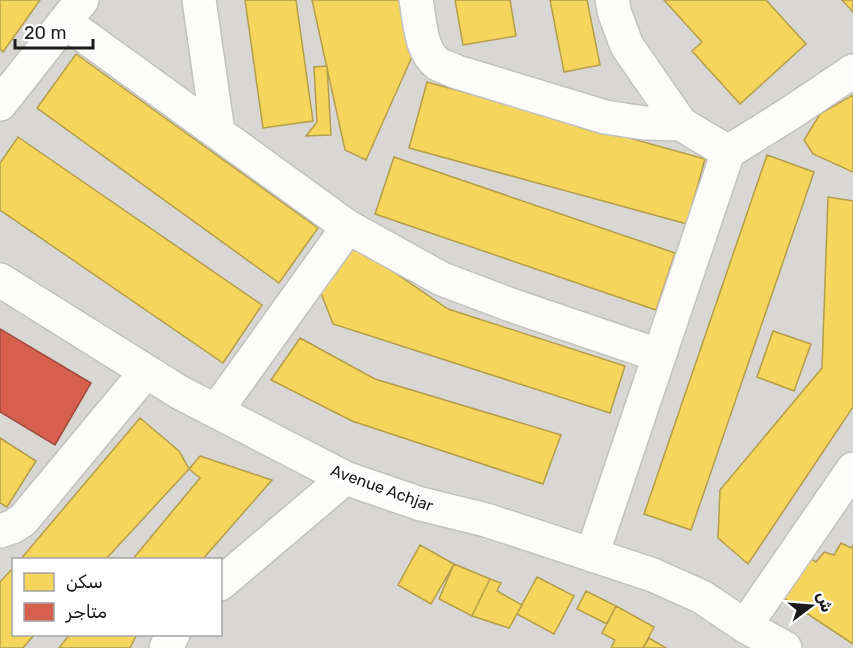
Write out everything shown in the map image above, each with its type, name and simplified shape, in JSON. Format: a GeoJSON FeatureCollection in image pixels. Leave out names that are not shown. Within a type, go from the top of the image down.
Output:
{"type":"FeatureCollection","features":[{"type":"Feature","properties":{"kind":"street"},"geometry":{"type":"LineString","coordinates":[[199,0],[218,132]]}},
{"type":"Feature","properties":{"kind":"street"},"geometry":{"type":"LineString","coordinates":[[416,0],[423,40],[429,55],[439,64],[457,72],[605,117],[644,123],[681,124]]}},
{"type":"Feature","properties":{"kind":"street"},"geometry":{"type":"LineString","coordinates":[[612,0],[627,46],[681,124],[728,152]]}},
{"type":"Feature","properties":{"kind":"street"},"geometry":{"type":"LineString","coordinates":[[0,104],[74,11],[218,132],[348,227],[442,279],[658,355]]}},
{"type":"Feature","properties":{"kind":"street"},"geometry":{"type":"LineString","coordinates":[[592,555],[728,152],[853,70]]}},
{"type":"Feature","properties":{"kind":"street"},"geometry":{"type":"LineString","coordinates":[[216,411],[348,227]]}},
{"type":"Feature","properties":{"kind":"street","name":"Avenue Achjar"},"geometry":{"type":"LineString","coordinates":[[0,280],[145,373],[345,478],[421,504],[486,520],[653,574],[702,597],[745,626],[785,648]]}},
{"type":"Feature","properties":{"kind":"street"},"geometry":{"type":"LineString","coordinates":[[0,531],[23,520],[145,373]]}},
{"type":"Feature","properties":{"kind":"street"},"geometry":{"type":"LineString","coordinates":[[745,626],[853,469]]}},
{"type":"Feature","properties":{"kind":"street"},"geometry":{"type":"LineString","coordinates":[[222,582],[345,478]]}},
{"type":"Feature","properties":{"kind":"shaded area"},"geometry":{"type":"Polygon","coordinates":[[[0,0],[853,0],[853,648],[0,648],[0,0]]]}},
{"type":"Feature","properties":{"kind":"building: سكن"},"geometry":{"type":"Polygon","coordinates":[[[0,0],[40,0],[3,52],[0,49],[0,0]]]}},
{"type":"Feature","properties":{"kind":"building: سكن"},"geometry":{"type":"Polygon","coordinates":[[[245,0],[296,0],[313,121],[263,128],[245,0]]]}},
{"type":"Feature","properties":{"kind":"building: سكن"},"geometry":{"type":"Polygon","coordinates":[[[312,0],[404,0],[415,50],[366,160],[345,150],[312,0]]]}},
{"type":"Feature","properties":{"kind":"building: سكن"},"geometry":{"type":"Polygon","coordinates":[[[455,0],[510,0],[516,36],[463,45],[455,0]]]}},
{"type":"Feature","properties":{"kind":"building: سكن"},"geometry":{"type":"Polygon","coordinates":[[[550,0],[587,0],[600,65],[564,72],[550,0]]]}},
{"type":"Feature","properties":{"kind":"building: سكن"},"geometry":{"type":"Polygon","coordinates":[[[664,0],[766,0],[806,44],[740,104],[692,51],[702,42],[664,0]]]}},
{"type":"Feature","properties":{"kind":"building: سكن"},"geometry":{"type":"Polygon","coordinates":[[[842,0],[853,0],[853,12],[842,0]]]}},
{"type":"Feature","properties":{"kind":"building: سكن"},"geometry":{"type":"Polygon","coordinates":[[[76,54],[318,228],[279,283],[37,108],[76,54]]]}},
{"type":"Feature","properties":{"kind":"building: سكن"},"geometry":{"type":"Polygon","coordinates":[[[327,66],[331,135],[306,136],[317,122],[314,67],[327,66]]]}},
{"type":"Feature","properties":{"kind":"building: سكن"},"geometry":{"type":"Polygon","coordinates":[[[427,82],[705,159],[687,224],[409,148],[427,82]]]}},
{"type":"Feature","properties":{"kind":"building: سكن"},"geometry":{"type":"Polygon","coordinates":[[[853,95],[853,172],[813,154],[804,140],[820,114],[853,95]]]}},
{"type":"Feature","properties":{"kind":"building: سكن"},"geometry":{"type":"Polygon","coordinates":[[[18,137],[262,305],[223,363],[0,210],[0,163],[18,137]]]}},
{"type":"Feature","properties":{"kind":"building: سكن"},"geometry":{"type":"Polygon","coordinates":[[[767,155],[814,172],[691,530],[644,514],[767,155]]]}},
{"type":"Feature","properties":{"kind":"building: سكن"},"geometry":{"type":"Polygon","coordinates":[[[394,157],[675,253],[656,310],[375,214],[394,157]]]}},
{"type":"Feature","properties":{"kind":"building: سكن"},"geometry":{"type":"Polygon","coordinates":[[[828,197],[853,201],[853,407],[748,564],[718,538],[720,490],[822,368],[828,197]]]}},
{"type":"Feature","properties":{"kind":"building: سكن"},"geometry":{"type":"Polygon","coordinates":[[[350,242],[448,309],[625,366],[610,413],[333,324],[319,288],[350,242]]]}},
{"type":"Feature","properties":{"kind":"building: سكن"},"geometry":{"type":"Polygon","coordinates":[[[773,331],[811,344],[794,391],[757,377],[773,331]]]}},
{"type":"Feature","properties":{"kind":"building: سكن"},"geometry":{"type":"Polygon","coordinates":[[[300,338],[375,379],[561,435],[543,484],[352,421],[271,380],[300,338]]]}},
{"type":"Feature","properties":{"kind":"building: سكن"},"geometry":{"type":"Polygon","coordinates":[[[140,418],[179,451],[189,469],[107,558],[22,558],[140,418]]]}},
{"type":"Feature","properties":{"kind":"building: سكن"},"geometry":{"type":"Polygon","coordinates":[[[0,438],[36,461],[7,507],[0,503],[0,438]]]}},
{"type":"Feature","properties":{"kind":"building: سكن"},"geometry":{"type":"Polygon","coordinates":[[[200,456],[272,480],[204,558],[134,558],[200,478],[189,469],[200,456]]]}},
{"type":"Feature","properties":{"kind":"building: سكن"},"geometry":{"type":"Polygon","coordinates":[[[841,543],[851,548],[853,545],[853,644],[779,595],[809,558],[816,562],[824,552],[834,555],[841,543]]]}},
{"type":"Feature","properties":{"kind":"building: سكن"},"geometry":{"type":"Polygon","coordinates":[[[420,545],[454,564],[431,604],[398,585],[420,545]]]}},
{"type":"Feature","properties":{"kind":"building: سكن"},"geometry":{"type":"Polygon","coordinates":[[[454,564],[490,579],[472,616],[439,599],[454,564]]]}},
{"type":"Feature","properties":{"kind":"building: سكن"},"geometry":{"type":"Polygon","coordinates":[[[12,569],[12,636],[33,636],[23,648],[0,648],[0,582],[12,569]]]}},
{"type":"Feature","properties":{"kind":"building: سكن"},"geometry":{"type":"Polygon","coordinates":[[[537,577],[574,596],[554,634],[517,614],[537,577]]]}},
{"type":"Feature","properties":{"kind":"building: سكن"},"geometry":{"type":"Polygon","coordinates":[[[490,579],[501,583],[497,591],[522,605],[509,628],[472,616],[490,579]]]}},
{"type":"Feature","properties":{"kind":"building: سكن"},"geometry":{"type":"Polygon","coordinates":[[[586,591],[616,606],[607,624],[577,609],[586,591]]]}},
{"type":"Feature","properties":{"kind":"building: سكن"},"geometry":{"type":"Polygon","coordinates":[[[616,606],[654,627],[643,648],[611,648],[615,640],[602,633],[616,606]]]}},
{"type":"Feature","properties":{"kind":"building: سكن"},"geometry":{"type":"Polygon","coordinates":[[[68,636],[136,636],[130,648],[59,648],[68,636]]]}},
{"type":"Feature","properties":{"kind":"building: سكن"},"geometry":{"type":"Polygon","coordinates":[[[649,638],[666,648],[643,648],[649,638]]]}},
{"type":"Feature","properties":{"kind":"building: متاجر"},"geometry":{"type":"Polygon","coordinates":[[[0,329],[91,383],[55,445],[0,412],[0,329]]]}}]}
